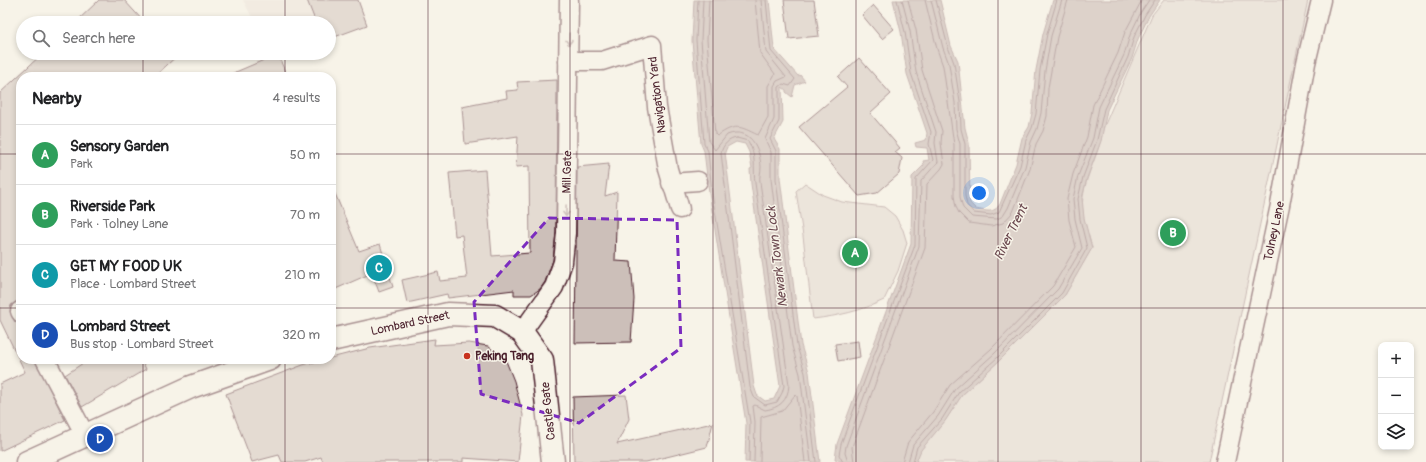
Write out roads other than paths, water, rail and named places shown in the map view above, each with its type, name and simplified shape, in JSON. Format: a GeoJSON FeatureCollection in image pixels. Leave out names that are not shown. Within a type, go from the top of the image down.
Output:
{"type":"FeatureCollection","features":[{"type":"Feature","properties":{"kind":"main road","name":"Lombard Street"},"geometry":{"type":"LineString","coordinates":[[336,339],[448,314],[495,316],[522,332],[542,360]]}},
{"type":"Feature","properties":{"kind":"main road","name":"Castle Gate"},"geometry":{"type":"LineString","coordinates":[[542,360],[553,462]]}},
{"type":"Feature","properties":{"kind":"main road"},"geometry":{"type":"LineString","coordinates":[[28,462],[191,387],[256,364]]}},
{"type":"Feature","properties":{"kind":"street","name":"Mill Gate"},"geometry":{"type":"LineString","coordinates":[[522,332],[554,287],[563,262],[566,233],[570,0]]}},
{"type":"Feature","properties":{"kind":"street","name":"Tolney Lane"},"geometry":{"type":"LineString","coordinates":[[1225,462],[1280,205],[1306,63],[1321,0]]}},
{"type":"Feature","properties":{"kind":"street","name":"Navigation Yard"},"geometry":{"type":"LineString","coordinates":[[568,61],[602,61],[652,45],[657,107],[671,183],[680,209]]}},
{"type":"Feature","properties":{"kind":"street"},"geometry":{"type":"LineString","coordinates":[[671,183],[698,181]]}},
{"type":"Feature","properties":{"kind":"street"},"geometry":{"type":"LineString","coordinates":[[48,364],[85,435]]}},
{"type":"Feature","properties":{"kind":"water","name":"Newark Town Lock"},"geometry":{"type":"Polygon","coordinates":[[[694,0],[769,0],[774,49],[798,76],[800,75],[805,81],[795,85],[792,97],[782,87],[783,122],[774,139],[780,149],[780,178],[801,345],[809,372],[820,462],[745,462],[746,423],[709,193],[704,151],[701,144],[692,41],[694,0]],[[736,142],[727,147],[725,152],[754,386],[757,395],[765,401],[774,399],[780,386],[751,184],[750,169],[752,168],[749,152],[745,144],[736,142]]]}},
{"type":"Feature","properties":{"kind":"water","name":"River Trent"},"geometry":{"type":"Polygon","coordinates":[[[893,0],[940,0],[951,46],[958,61],[965,128],[969,143],[970,203],[976,209],[992,211],[1000,204],[1016,164],[1022,138],[1029,127],[1032,113],[1036,70],[1043,34],[1053,0],[1160,0],[1149,16],[1138,39],[1132,58],[1107,110],[1101,141],[1087,178],[1082,198],[1084,218],[1092,248],[1065,295],[1001,359],[962,395],[945,421],[921,450],[916,462],[843,462],[835,459],[837,444],[911,244],[912,177],[924,165],[923,161],[929,160],[927,148],[916,147],[915,143],[926,140],[927,133],[907,74],[901,32],[893,0]]]}},
{"type":"Feature","properties":{"kind":"place","name":"Riverside Park"},"geometry":{"type":"Point","coordinates":[1173,233]}},
{"type":"Feature","properties":{"kind":"place","name":"Sensory Garden"},"geometry":{"type":"Point","coordinates":[855,253]}},
{"type":"Feature","properties":{"kind":"place","name":"GET MY FOOD UK"},"geometry":{"type":"Point","coordinates":[379,268]}},
{"type":"Feature","properties":{"kind":"place","name":"Peking Tang"},"geometry":{"type":"Point","coordinates":[467,356]}},
{"type":"Feature","properties":{"kind":"place","name":"Lombard Street"},"geometry":{"type":"Point","coordinates":[100,439]}}]}
